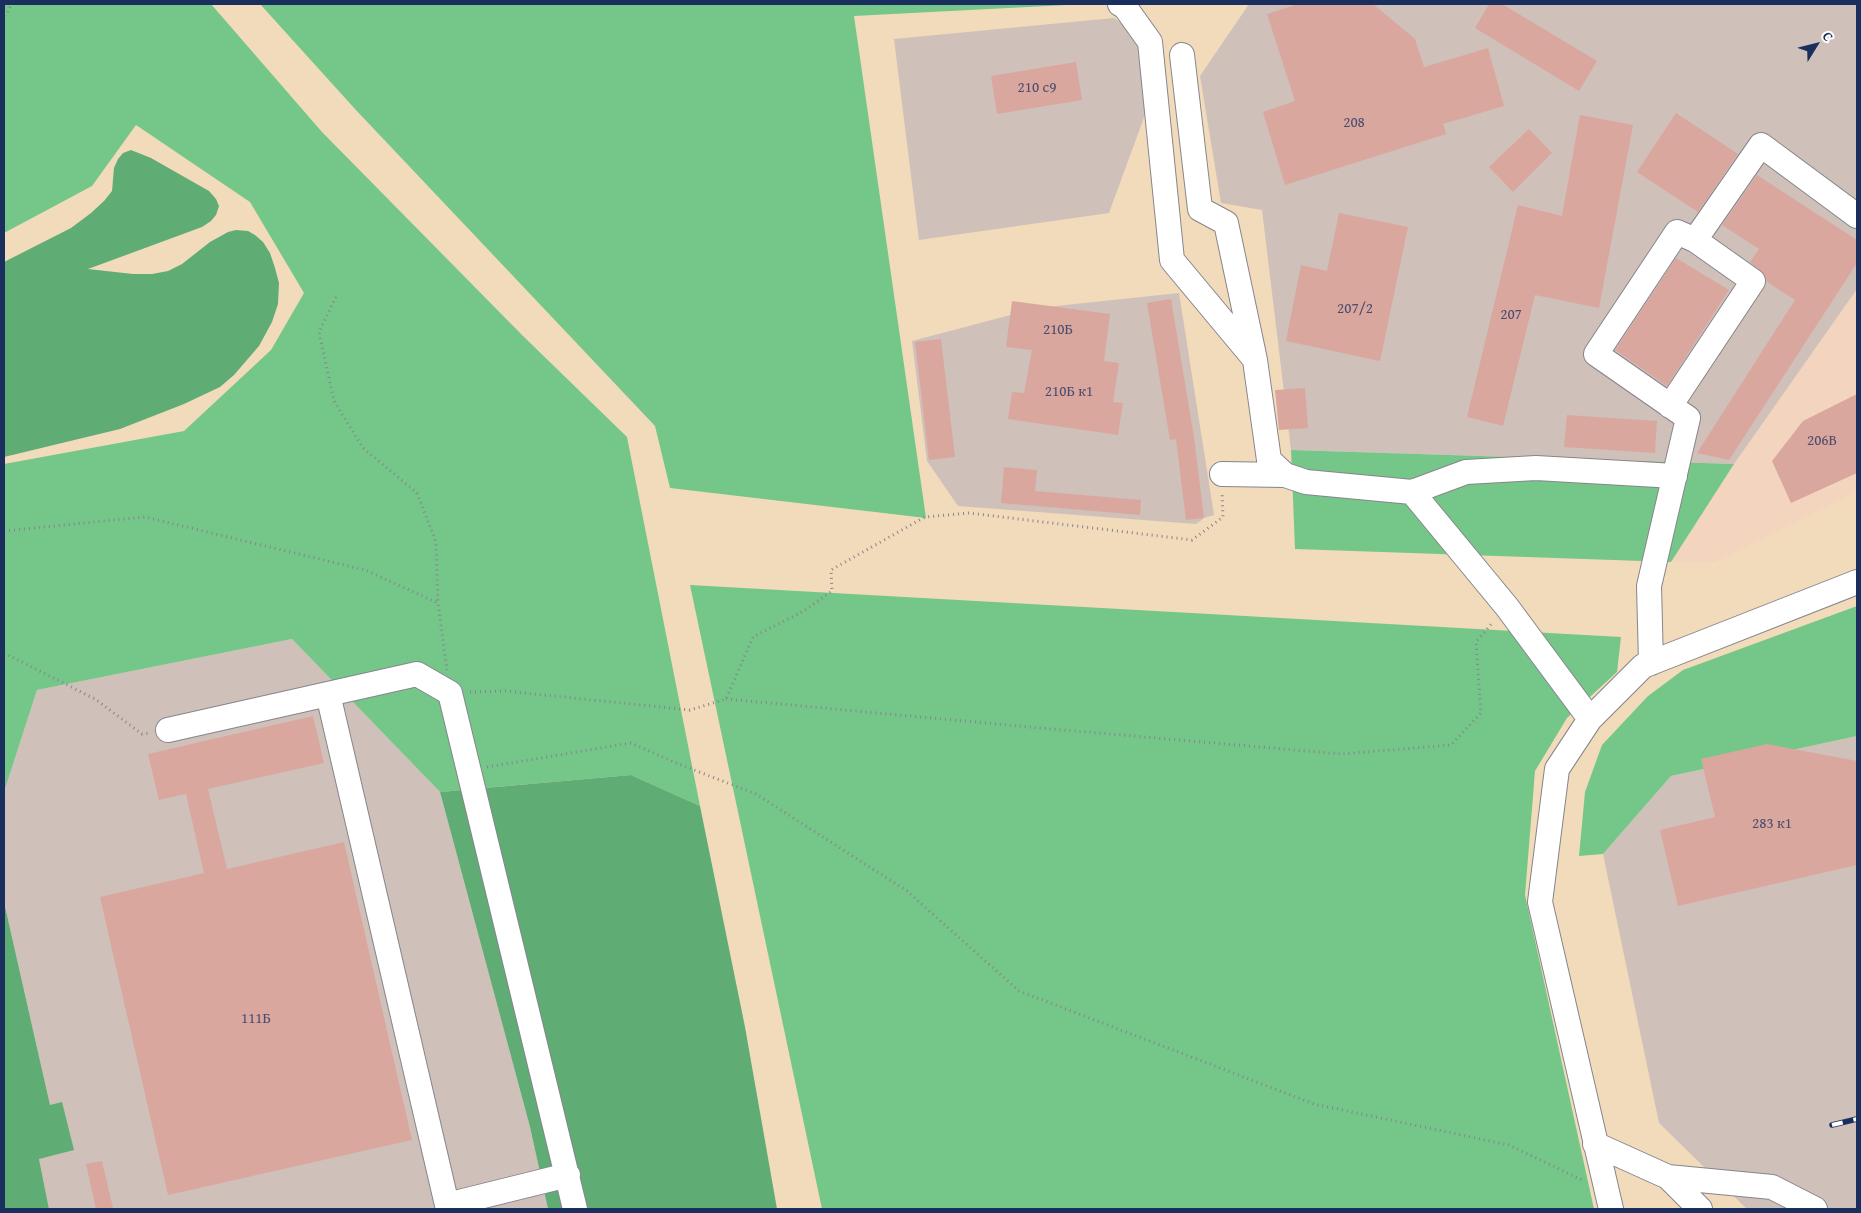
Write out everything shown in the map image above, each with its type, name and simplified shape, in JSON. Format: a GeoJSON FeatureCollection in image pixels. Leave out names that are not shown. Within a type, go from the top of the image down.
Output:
{"type":"FeatureCollection","features":[{"type":"Feature","properties":{"kind":"street"},"geometry":{"type":"LineString","coordinates":[[1120,4],[1125,7],[1150,42],[1172,260],[1255,360]]}},
{"type":"Feature","properties":{"kind":"street"},"geometry":{"type":"LineString","coordinates":[[1182,55],[1200,209],[1226,222],[1255,360],[1269,460],[1285,475]]}},
{"type":"Feature","properties":{"kind":"street"},"geometry":{"type":"LineString","coordinates":[[1695,240],[1761,144],[1857,216]]}},
{"type":"Feature","properties":{"kind":"street"},"geometry":{"type":"LineString","coordinates":[[1651,663],[1649,586],[1688,418],[1670,406],[1596,354],[1677,232],[1695,240],[1753,281],[1670,406]]}},
{"type":"Feature","properties":{"kind":"street"},"geometry":{"type":"LineString","coordinates":[[1222,474],[1285,475],[1306,482],[1412,492],[1466,472],[1536,468],[1675,476]]}},
{"type":"Feature","properties":{"kind":"street"},"geometry":{"type":"LineString","coordinates":[[1412,492],[1506,608],[1590,719]]}},
{"type":"Feature","properties":{"kind":"street"},"geometry":{"type":"LineString","coordinates":[[1609,1201],[1540,902],[1557,769],[1590,719],[1643,666],[1857,582]]}},
{"type":"Feature","properties":{"kind":"street"},"geometry":{"type":"LineString","coordinates":[[168,730],[417,674],[450,693],[575,1209]]}},
{"type":"Feature","properties":{"kind":"street"},"geometry":{"type":"LineString","coordinates":[[328,694],[437,1207],[568,1175]]}},
{"type":"Feature","properties":{"kind":"street"},"geometry":{"type":"LineString","coordinates":[[1595,1144],[1668,1177],[1772,1187],[1815,1209]]}},
{"type":"Feature","properties":{"kind":"street"},"geometry":{"type":"LineString","coordinates":[[1668,1177],[1700,1209]]}},
{"type":"Feature","properties":{"kind":"path"},"geometry":{"type":"LineString","coordinates":[[4,15],[7,14],[11,4]]}},
{"type":"Feature","properties":{"kind":"path"},"geometry":{"type":"LineString","coordinates":[[336,297],[319,332],[334,401],[362,448],[417,493],[436,542],[438,604],[450,693],[505,691],[690,710],[726,699],[1029,728],[1341,754],[1451,745],[1481,713],[1476,642],[1506,608]]}},
{"type":"Feature","properties":{"kind":"path"},"geometry":{"type":"LineString","coordinates":[[726,699],[753,637],[804,611],[832,592],[831,570],[925,518],[969,513],[1192,540],[1223,517],[1222,474]]}},
{"type":"Feature","properties":{"kind":"path"},"geometry":{"type":"LineString","coordinates":[[4,531],[144,516],[365,570],[438,604]]}},
{"type":"Feature","properties":{"kind":"path"},"geometry":{"type":"LineString","coordinates":[[4,653],[95,699],[142,734],[168,730]]}},
{"type":"Feature","properties":{"kind":"path"},"geometry":{"type":"LineString","coordinates":[[469,770],[632,743],[676,763],[756,794],[906,891],[1019,991],[1314,1104],[1509,1145],[1609,1201]]}},
{"type":"Feature","properties":{"kind":"shaded area"},"geometry":{"type":"Polygon","coordinates":[[[1249,4],[1857,4],[1857,289],[1734,464],[1291,450],[1262,210],[1221,203],[1200,76],[1249,4]]]}},
{"type":"Feature","properties":{"kind":"shaded area"},"geometry":{"type":"Polygon","coordinates":[[[1114,18],[1141,35],[1150,101],[1109,213],[919,240],[894,39],[1114,18]]]}},
{"type":"Feature","properties":{"kind":"shaded area"},"geometry":{"type":"Polygon","coordinates":[[[1857,289],[1857,491],[1715,562],[1671,562],[1734,464],[1857,289]]]}},
{"type":"Feature","properties":{"kind":"shaded area"},"geometry":{"type":"Polygon","coordinates":[[[1179,293],[1214,515],[1204,518],[1196,524],[958,506],[927,461],[912,341],[1037,308],[1179,293]]]}},
{"type":"Feature","properties":{"kind":"shaded area"},"geometry":{"type":"Polygon","coordinates":[[[292,639],[440,792],[530,1127],[548,1209],[49,1209],[39,1159],[50,1105],[4,902],[4,792],[37,690],[292,639]]]}},
{"type":"Feature","properties":{"kind":"shaded area"},"geometry":{"type":"Polygon","coordinates":[[[1857,736],[1857,1209],[1747,1209],[1659,1123],[1603,854],[1671,776],[1857,736]]]}},
{"type":"Feature","properties":{"kind":"green space"},"geometry":{"type":"Polygon","coordinates":[[[4,4],[211,4],[322,132],[522,335],[627,437],[700,806],[631,775],[440,792],[292,639],[37,690],[4,792],[4,464],[184,431],[271,350],[304,293],[250,202],[136,125],[92,186],[4,233],[4,4]]]}},
{"type":"Feature","properties":{"kind":"green space"},"geometry":{"type":"Polygon","coordinates":[[[260,4],[1086,4],[854,16],[926,518],[670,488],[655,426],[355,109],[260,4]]]}},
{"type":"Feature","properties":{"kind":"green space"},"geometry":{"type":"Polygon","coordinates":[[[131,150],[151,158],[209,191],[219,206],[216,215],[202,227],[88,269],[133,274],[152,274],[168,271],[182,264],[210,242],[228,232],[236,230],[248,231],[263,242],[270,253],[279,283],[278,304],[272,322],[259,346],[234,375],[220,387],[184,404],[120,429],[4,457],[4,262],[71,228],[91,213],[112,191],[114,168],[118,159],[123,153],[131,150]]]}},
{"type":"Feature","properties":{"kind":"green space"},"geometry":{"type":"Polygon","coordinates":[[[1291,450],[1734,464],[1671,562],[1295,549],[1291,450]]]}},
{"type":"Feature","properties":{"kind":"green space"},"geometry":{"type":"Polygon","coordinates":[[[690,585],[1621,637],[1617,672],[1567,718],[1535,771],[1525,895],[1594,1209],[822,1209],[690,585]]]}},
{"type":"Feature","properties":{"kind":"green space"},"geometry":{"type":"Polygon","coordinates":[[[1857,606],[1857,736],[1671,776],[1603,854],[1579,856],[1585,792],[1602,745],[1648,696],[1683,670],[1857,606]]]}},
{"type":"Feature","properties":{"kind":"green space"},"geometry":{"type":"Polygon","coordinates":[[[631,775],[700,806],[745,1027],[777,1209],[548,1209],[530,1127],[440,792],[631,775]]]}},
{"type":"Feature","properties":{"kind":"green space"},"geometry":{"type":"Polygon","coordinates":[[[4,902],[50,1105],[62,1102],[74,1150],[39,1159],[49,1209],[4,1209],[4,902]]]}},
{"type":"Feature","properties":{"kind":"building"},"geometry":{"type":"Polygon","coordinates":[[[1298,4],[1373,4],[1415,39],[1424,67],[1488,48],[1504,106],[1443,124],[1446,134],[1285,185],[1263,112],[1295,101],[1267,14],[1298,4]]]}},
{"type":"Feature","properties":{"kind":"building"},"geometry":{"type":"Polygon","coordinates":[[[1489,4],[1502,4],[1597,61],[1579,91],[1475,28],[1489,4]]]}},
{"type":"Feature","properties":{"kind":"building"},"geometry":{"type":"Polygon","coordinates":[[[1076,62],[1082,100],[997,114],[991,76],[1076,62]]]}},
{"type":"Feature","properties":{"kind":"building"},"geometry":{"type":"Polygon","coordinates":[[[1676,113],[1738,154],[1698,212],[1637,172],[1676,113]]]}},
{"type":"Feature","properties":{"kind":"building"},"geometry":{"type":"Polygon","coordinates":[[[1580,115],[1633,125],[1599,308],[1535,295],[1503,426],[1467,417],[1518,205],[1562,216],[1580,115]]]}},
{"type":"Feature","properties":{"kind":"building"},"geometry":{"type":"Polygon","coordinates":[[[1529,129],[1552,153],[1513,192],[1489,167],[1529,129]]]}},
{"type":"Feature","properties":{"kind":"building"},"geometry":{"type":"Polygon","coordinates":[[[1757,175],[1857,240],[1857,263],[1729,460],[1697,453],[1795,300],[1767,282],[1765,275],[1750,262],[1759,249],[1722,225],[1757,175]]]}},
{"type":"Feature","properties":{"kind":"building"},"geometry":{"type":"Polygon","coordinates":[[[1339,213],[1408,227],[1380,361],[1286,341],[1301,265],[1327,271],[1339,213]]]}},
{"type":"Feature","properties":{"kind":"building"},"geometry":{"type":"Polygon","coordinates":[[[1676,258],[1729,290],[1667,386],[1615,350],[1676,258]]]}},
{"type":"Feature","properties":{"kind":"building"},"geometry":{"type":"Polygon","coordinates":[[[1171,299],[1194,437],[1204,518],[1186,520],[1176,439],[1170,440],[1147,303],[1171,299]]]}},
{"type":"Feature","properties":{"kind":"building"},"geometry":{"type":"Polygon","coordinates":[[[1012,301],[1110,314],[1104,361],[1119,363],[1113,402],[1123,403],[1118,435],[1008,419],[1012,392],[1024,393],[1032,350],[1006,347],[1012,301]]]}},
{"type":"Feature","properties":{"kind":"building"},"geometry":{"type":"Polygon","coordinates":[[[941,339],[955,457],[929,460],[915,342],[941,339]]]}},
{"type":"Feature","properties":{"kind":"building"},"geometry":{"type":"Polygon","coordinates":[[[1305,388],[1308,428],[1279,430],[1275,390],[1305,388]]]}},
{"type":"Feature","properties":{"kind":"building"},"geometry":{"type":"Polygon","coordinates":[[[1857,394],[1857,473],[1791,503],[1772,461],[1803,421],[1857,394]]]}},
{"type":"Feature","properties":{"kind":"building"},"geometry":{"type":"Polygon","coordinates":[[[1567,415],[1657,421],[1655,453],[1564,447],[1567,415]]]}},
{"type":"Feature","properties":{"kind":"building"},"geometry":{"type":"Polygon","coordinates":[[[1004,467],[1037,470],[1035,491],[1141,500],[1140,515],[1001,503],[1004,467]]]}},
{"type":"Feature","properties":{"kind":"building"},"geometry":{"type":"Polygon","coordinates":[[[313,716],[324,763],[208,789],[227,869],[344,842],[412,1140],[168,1195],[100,897],[204,873],[186,794],[159,800],[148,754],[313,716]]]}},
{"type":"Feature","properties":{"kind":"building"},"geometry":{"type":"Polygon","coordinates":[[[1767,744],[1857,761],[1857,865],[1678,906],[1660,830],[1715,817],[1701,759],[1767,744]]]}},
{"type":"Feature","properties":{"kind":"building"},"geometry":{"type":"Polygon","coordinates":[[[102,1161],[113,1208],[96,1209],[86,1164],[102,1161]]]}},
{"type":"Feature","properties":{"kind":"railway"},"geometry":{"type":"LineString","coordinates":[[1832,1125],[1857,1119]]}}]}
